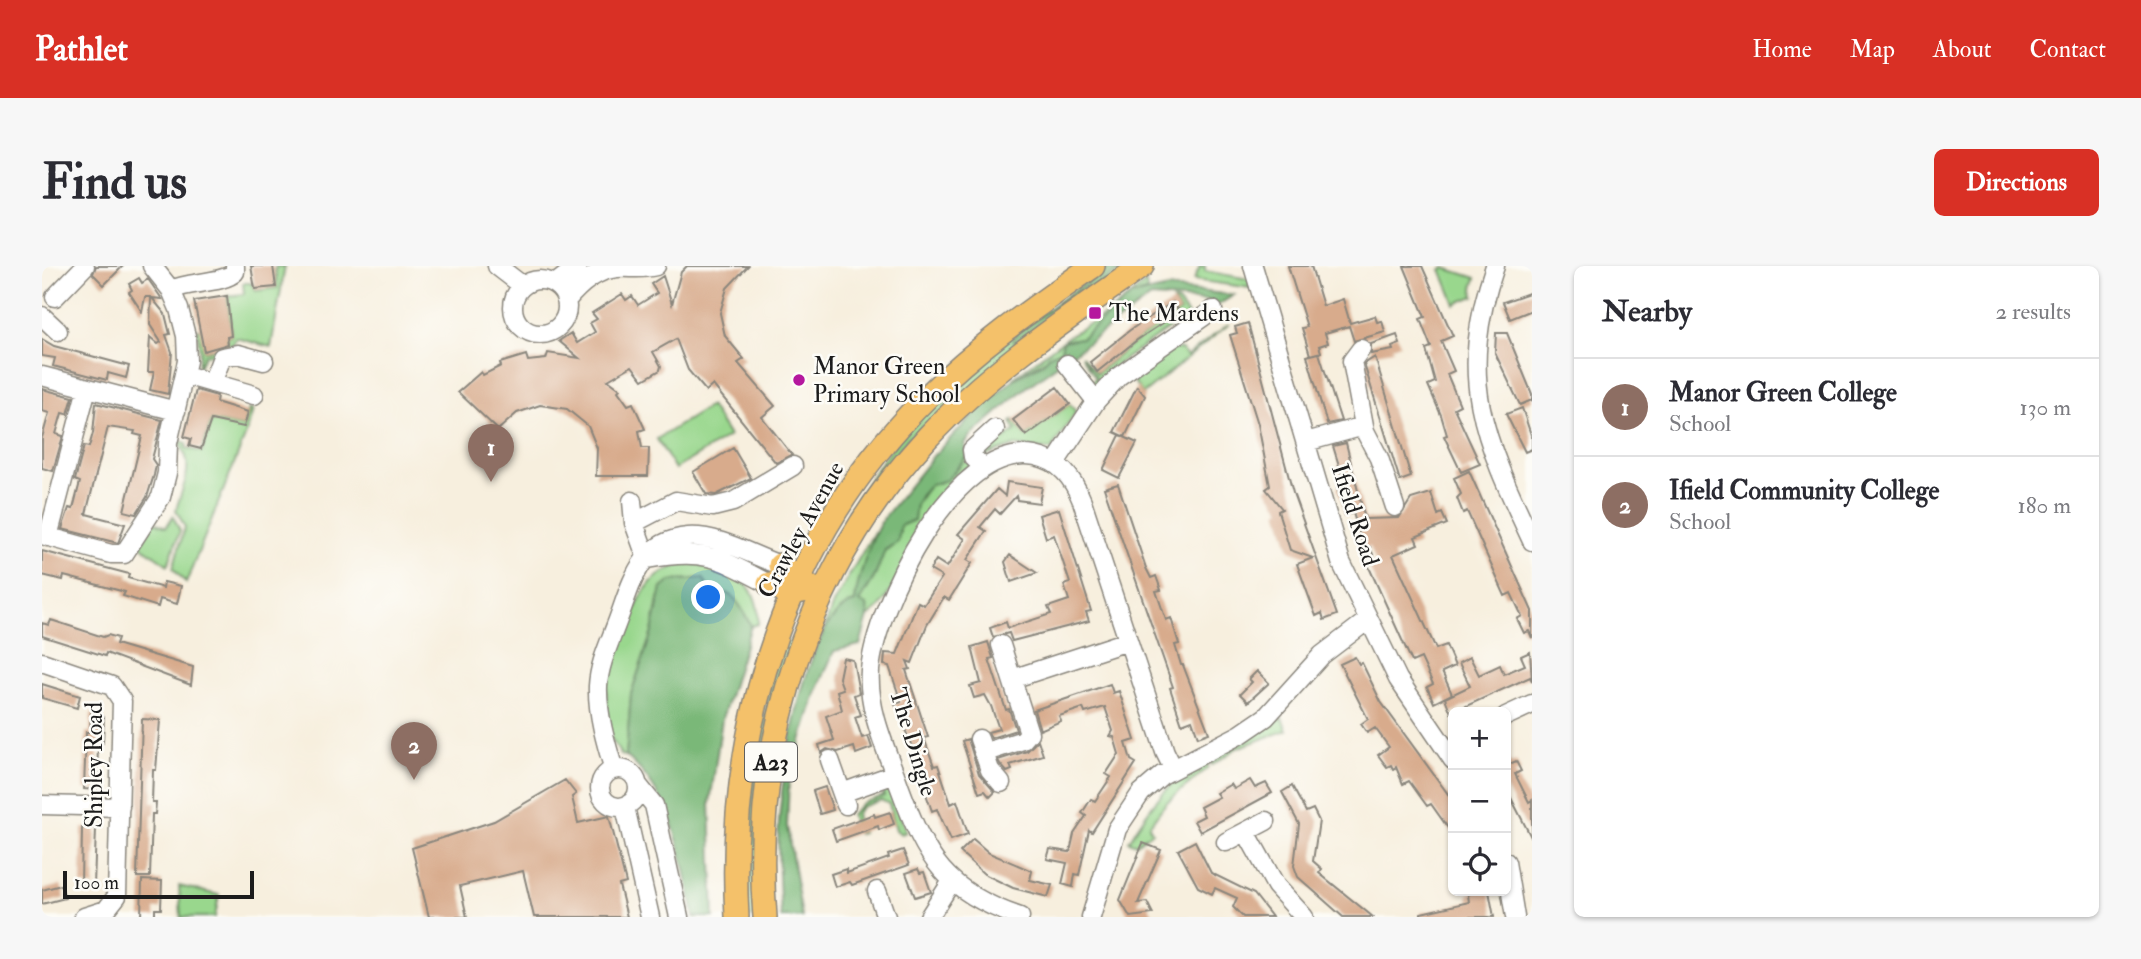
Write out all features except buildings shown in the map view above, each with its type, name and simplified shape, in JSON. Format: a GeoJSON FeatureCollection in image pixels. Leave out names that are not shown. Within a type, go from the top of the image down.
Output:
{"type":"FeatureCollection","features":[{"type":"Feature","properties":{"kind":"main road","name":"Crawley Avenue"},"geometry":{"type":"LineString","coordinates":[[737,917],[736,838],[745,745],[761,677],[790,581],[813,553],[870,463],[927,396],[1002,332],[1093,266]]}},
{"type":"Feature","properties":{"kind":"main road","name":"Crawley Avenue"},"geometry":{"type":"LineString","coordinates":[[765,917],[763,844],[774,743],[790,677],[814,613],[866,516],[929,436],[1019,354],[1142,266]]}},
{"type":"Feature","properties":{"kind":"main road"},"geometry":{"type":"LineString","coordinates":[[814,613],[790,581],[840,532],[866,496],[908,448],[929,436]]}},
{"type":"Feature","properties":{"kind":"street"},"geometry":{"type":"LineString","coordinates":[[55,297],[85,266]]}},
{"type":"Feature","properties":{"kind":"street"},"geometry":{"type":"LineString","coordinates":[[88,388],[45,536],[118,555],[128,550],[161,497],[185,376],[186,336],[171,290],[152,266]]}},
{"type":"Feature","properties":{"kind":"street"},"geometry":{"type":"LineString","coordinates":[[171,290],[192,282],[225,279],[235,272],[235,266]]}},
{"type":"Feature","properties":{"kind":"street"},"geometry":{"type":"LineString","coordinates":[[497,266],[523,286]]}},
{"type":"Feature","properties":{"kind":"street"},"geometry":{"type":"LineString","coordinates":[[555,284],[578,266]]}},
{"type":"Feature","properties":{"kind":"street"},"geometry":{"type":"LineString","coordinates":[[566,301],[555,284],[542,279],[523,286],[513,299],[513,310],[523,328],[533,333],[554,329],[562,322],[566,301],[579,285],[597,273],[617,268],[636,270],[656,266]]}},
{"type":"Feature","properties":{"kind":"street","name":"Ifield Road"},"geometry":{"type":"LineString","coordinates":[[1253,266],[1331,534],[1368,620],[1411,702],[1448,747]]}},
{"type":"Feature","properties":{"kind":"street"},"geometry":{"type":"LineString","coordinates":[[1495,266],[1478,333],[1476,372],[1479,402],[1492,455],[1531,536]]}},
{"type":"Feature","properties":{"kind":"street"},"geometry":{"type":"LineString","coordinates":[[1173,768],[1165,752],[1078,490],[1055,463],[1096,401],[1119,376],[1183,340],[1213,310]]}},
{"type":"Feature","properties":{"kind":"street"},"geometry":{"type":"LineString","coordinates":[[42,317],[58,331]]}},
{"type":"Feature","properties":{"kind":"street"},"geometry":{"type":"LineString","coordinates":[[1361,349],[1352,360],[1364,426],[1379,458],[1395,507]]}},
{"type":"Feature","properties":{"kind":"street"},"geometry":{"type":"LineString","coordinates":[[212,383],[222,357],[237,355],[264,361]]}},
{"type":"Feature","properties":{"kind":"street"},"geometry":{"type":"LineString","coordinates":[[1067,364],[1096,401]]}},
{"type":"Feature","properties":{"kind":"street"},"geometry":{"type":"LineString","coordinates":[[42,376],[176,411]]}},
{"type":"Feature","properties":{"kind":"street"},"geometry":{"type":"LineString","coordinates":[[185,376],[254,395]]}},
{"type":"Feature","properties":{"kind":"street"},"geometry":{"type":"LineString","coordinates":[[1306,442],[1364,426]]}},
{"type":"Feature","properties":{"kind":"street"},"geometry":{"type":"LineString","coordinates":[[983,467],[973,457],[972,450],[995,429]]}},
{"type":"Feature","properties":{"kind":"street","name":"The Dingle"},"geometry":{"type":"LineString","coordinates":[[1020,917],[976,899],[953,881],[919,840],[877,722],[870,686],[872,652],[879,626],[898,580],[921,541],[957,492],[983,467],[1015,455],[1037,457],[1055,463]]}},
{"type":"Feature","properties":{"kind":"street"},"geometry":{"type":"LineString","coordinates":[[634,523],[670,502],[713,507],[733,502],[793,466]]}},
{"type":"Feature","properties":{"kind":"street"},"geometry":{"type":"LineString","coordinates":[[632,501],[634,523],[647,559]]}},
{"type":"Feature","properties":{"kind":"street"},"geometry":{"type":"LineString","coordinates":[[614,770],[604,734],[598,686],[603,658],[629,583],[658,547],[670,541],[705,537],[790,581]]}},
{"type":"Feature","properties":{"kind":"street"},"geometry":{"type":"LineString","coordinates":[[1091,917],[1111,845],[1124,815],[1152,783],[1173,768],[1241,734],[1266,717],[1322,655],[1368,620]]}},
{"type":"Feature","properties":{"kind":"street"},"geometry":{"type":"LineString","coordinates":[[1012,679],[1128,641]]}},
{"type":"Feature","properties":{"kind":"street"},"geometry":{"type":"LineString","coordinates":[[1001,645],[1029,729],[1023,740],[981,746],[991,773],[1001,783]]}},
{"type":"Feature","properties":{"kind":"street","name":"Shipley Road"},"geometry":{"type":"LineString","coordinates":[[42,662],[113,686],[120,695],[117,896],[112,906],[95,915]]}},
{"type":"Feature","properties":{"kind":"street"},"geometry":{"type":"LineString","coordinates":[[1511,714],[1532,704]]}},
{"type":"Feature","properties":{"kind":"street"},"geometry":{"type":"LineString","coordinates":[[830,760],[844,799],[895,774]]}},
{"type":"Feature","properties":{"kind":"street"},"geometry":{"type":"LineString","coordinates":[[638,785],[636,797],[625,807],[610,805],[600,794],[602,779],[614,770],[630,772],[654,805],[679,917]]}},
{"type":"Feature","properties":{"kind":"street"},"geometry":{"type":"LineString","coordinates":[[42,805],[120,807]]}},
{"type":"Feature","properties":{"kind":"street"},"geometry":{"type":"LineString","coordinates":[[625,807],[650,917]]}},
{"type":"Feature","properties":{"kind":"street"},"geometry":{"type":"LineString","coordinates":[[1226,842],[1266,821]]}},
{"type":"Feature","properties":{"kind":"street"},"geometry":{"type":"LineString","coordinates":[[1246,832],[1276,886],[1299,915]]}},
{"type":"Feature","properties":{"kind":"street"},"geometry":{"type":"LineString","coordinates":[[929,917],[953,881]]}},
{"type":"Feature","properties":{"kind":"street"},"geometry":{"type":"LineString","coordinates":[[877,891],[887,917]]}},
{"type":"Feature","properties":{"kind":"street"},"geometry":{"type":"LineString","coordinates":[[1511,893],[1515,917]]}},
{"type":"Feature","properties":{"kind":"green space"},"geometry":{"type":"Polygon","coordinates":[[[285,266],[271,347],[236,338],[229,352],[204,355],[197,372],[200,351],[197,329],[201,329],[204,351],[228,348],[227,337],[231,336],[227,296],[244,294],[243,283],[251,283],[256,291],[277,288],[275,267],[285,266]]]}},
{"type":"Feature","properties":{"kind":"green space"},"geometry":{"type":"Polygon","coordinates":[[[1108,266],[1128,266],[908,438],[848,512],[880,464],[924,413],[974,367],[1026,325],[1108,266]]]}},
{"type":"Feature","properties":{"kind":"green space"},"geometry":{"type":"Polygon","coordinates":[[[1113,266],[1118,270],[1017,343],[1013,341],[1019,331],[1113,266]]]}},
{"type":"Feature","properties":{"kind":"green space"},"geometry":{"type":"Polygon","coordinates":[[[1200,266],[1205,266],[1205,271],[1249,279],[1251,288],[1194,280],[1200,266]]]}},
{"type":"Feature","properties":{"kind":"green space"},"geometry":{"type":"Polygon","coordinates":[[[1445,268],[1476,278],[1474,296],[1455,304],[1441,270],[1445,268]]]}},
{"type":"Feature","properties":{"kind":"green space"},"geometry":{"type":"Polygon","coordinates":[[[1146,283],[1147,291],[1131,296],[1081,338],[1063,341],[1061,350],[1013,378],[1070,335],[1107,314],[1146,283]]]}},
{"type":"Feature","properties":{"kind":"green space"},"geometry":{"type":"Polygon","coordinates":[[[1169,288],[1234,295],[1218,305],[1210,301],[1151,297],[1023,390],[969,438],[965,445],[967,456],[947,480],[930,485],[921,495],[916,504],[914,520],[900,526],[898,542],[885,550],[875,576],[859,602],[867,605],[868,617],[860,645],[834,651],[817,691],[789,778],[787,826],[802,917],[781,917],[779,821],[785,770],[799,700],[822,635],[838,613],[855,602],[865,559],[883,519],[934,455],[982,406],[1014,379],[1061,350],[1063,341],[1081,338],[1131,296],[1169,288]]]}},
{"type":"Feature","properties":{"kind":"green space"},"geometry":{"type":"Polygon","coordinates":[[[1173,301],[1178,302],[1188,315],[1116,365],[1096,387],[1089,384],[1096,378],[1081,355],[1097,373],[1137,340],[1180,312],[1173,301]]]}},
{"type":"Feature","properties":{"kind":"green space"},"geometry":{"type":"Polygon","coordinates":[[[1229,324],[1143,394],[1131,378],[1174,349],[1180,349],[1187,356],[1229,324]]]}},
{"type":"Feature","properties":{"kind":"green space"},"geometry":{"type":"Polygon","coordinates":[[[1070,404],[1076,412],[1051,450],[1013,446],[980,458],[980,446],[985,453],[1016,430],[1011,422],[1013,420],[1026,436],[1070,404]]]}},
{"type":"Feature","properties":{"kind":"green space"},"geometry":{"type":"Polygon","coordinates":[[[710,406],[729,436],[675,469],[657,439],[710,406]]]}},
{"type":"Feature","properties":{"kind":"green space"},"geometry":{"type":"Polygon","coordinates":[[[249,409],[253,410],[246,434],[186,583],[173,568],[185,527],[176,510],[187,470],[180,441],[187,443],[186,448],[202,452],[211,420],[244,427],[249,409]]]}},
{"type":"Feature","properties":{"kind":"green space"},"geometry":{"type":"Polygon","coordinates":[[[967,456],[973,465],[880,607],[868,617],[867,605],[859,603],[875,576],[885,550],[892,547],[900,533],[900,526],[930,485],[946,479],[967,456]]]}},
{"type":"Feature","properties":{"kind":"green space"},"geometry":{"type":"Polygon","coordinates":[[[173,516],[180,531],[168,565],[140,545],[155,522],[166,527],[173,516]]]}},
{"type":"Feature","properties":{"kind":"green space"},"geometry":{"type":"Polygon","coordinates":[[[874,532],[855,602],[840,610],[822,635],[833,604],[874,532]]]}},
{"type":"Feature","properties":{"kind":"green space"},"geometry":{"type":"Polygon","coordinates":[[[691,563],[718,568],[740,579],[754,597],[758,609],[758,624],[751,626],[731,596],[710,591],[703,578],[671,581],[658,599],[652,632],[631,694],[626,756],[621,755],[609,735],[605,675],[622,626],[631,623],[644,591],[659,575],[691,563]]]}},
{"type":"Feature","properties":{"kind":"green space"},"geometry":{"type":"Polygon","coordinates":[[[703,578],[710,591],[726,593],[736,601],[751,626],[722,719],[710,803],[714,917],[694,917],[680,851],[666,809],[642,772],[626,756],[631,694],[652,632],[662,588],[671,581],[703,578]]]}},
{"type":"Feature","properties":{"kind":"green space"},"geometry":{"type":"Polygon","coordinates":[[[795,629],[799,631],[759,917],[744,917],[742,824],[780,640],[790,643],[795,629]]]}},
{"type":"Feature","properties":{"kind":"green space"},"geometry":{"type":"Polygon","coordinates":[[[1282,718],[1287,730],[1237,748],[1212,765],[1209,758],[1282,718]]]}},
{"type":"Feature","properties":{"kind":"green space"},"geometry":{"type":"Polygon","coordinates":[[[1206,760],[1208,768],[1166,803],[1149,826],[1152,832],[1136,844],[1129,841],[1162,794],[1182,775],[1206,760]]]}},
{"type":"Feature","properties":{"kind":"green space"},"geometry":{"type":"Polygon","coordinates":[[[881,787],[891,789],[906,832],[901,834],[896,830],[889,804],[881,800],[861,807],[856,815],[862,833],[858,834],[851,815],[862,803],[884,796],[881,787]]]}},
{"type":"Feature","properties":{"kind":"green space"},"geometry":{"type":"Polygon","coordinates":[[[179,886],[219,895],[215,917],[181,917],[179,886]]]}},
{"type":"Feature","properties":{"kind":"place","name":"The Mardens"},"geometry":{"type":"Point","coordinates":[1095,313]}},
{"type":"Feature","properties":{"kind":"place","name":"Manor Green Primary School"},"geometry":{"type":"Point","coordinates":[799,380]}},
{"type":"Feature","properties":{"kind":"place","name":"Manor Green College"},"geometry":{"type":"Point","coordinates":[491,482]}},
{"type":"Feature","properties":{"kind":"place","name":"Ifield Community College"},"geometry":{"type":"Point","coordinates":[414,780]}}]}
